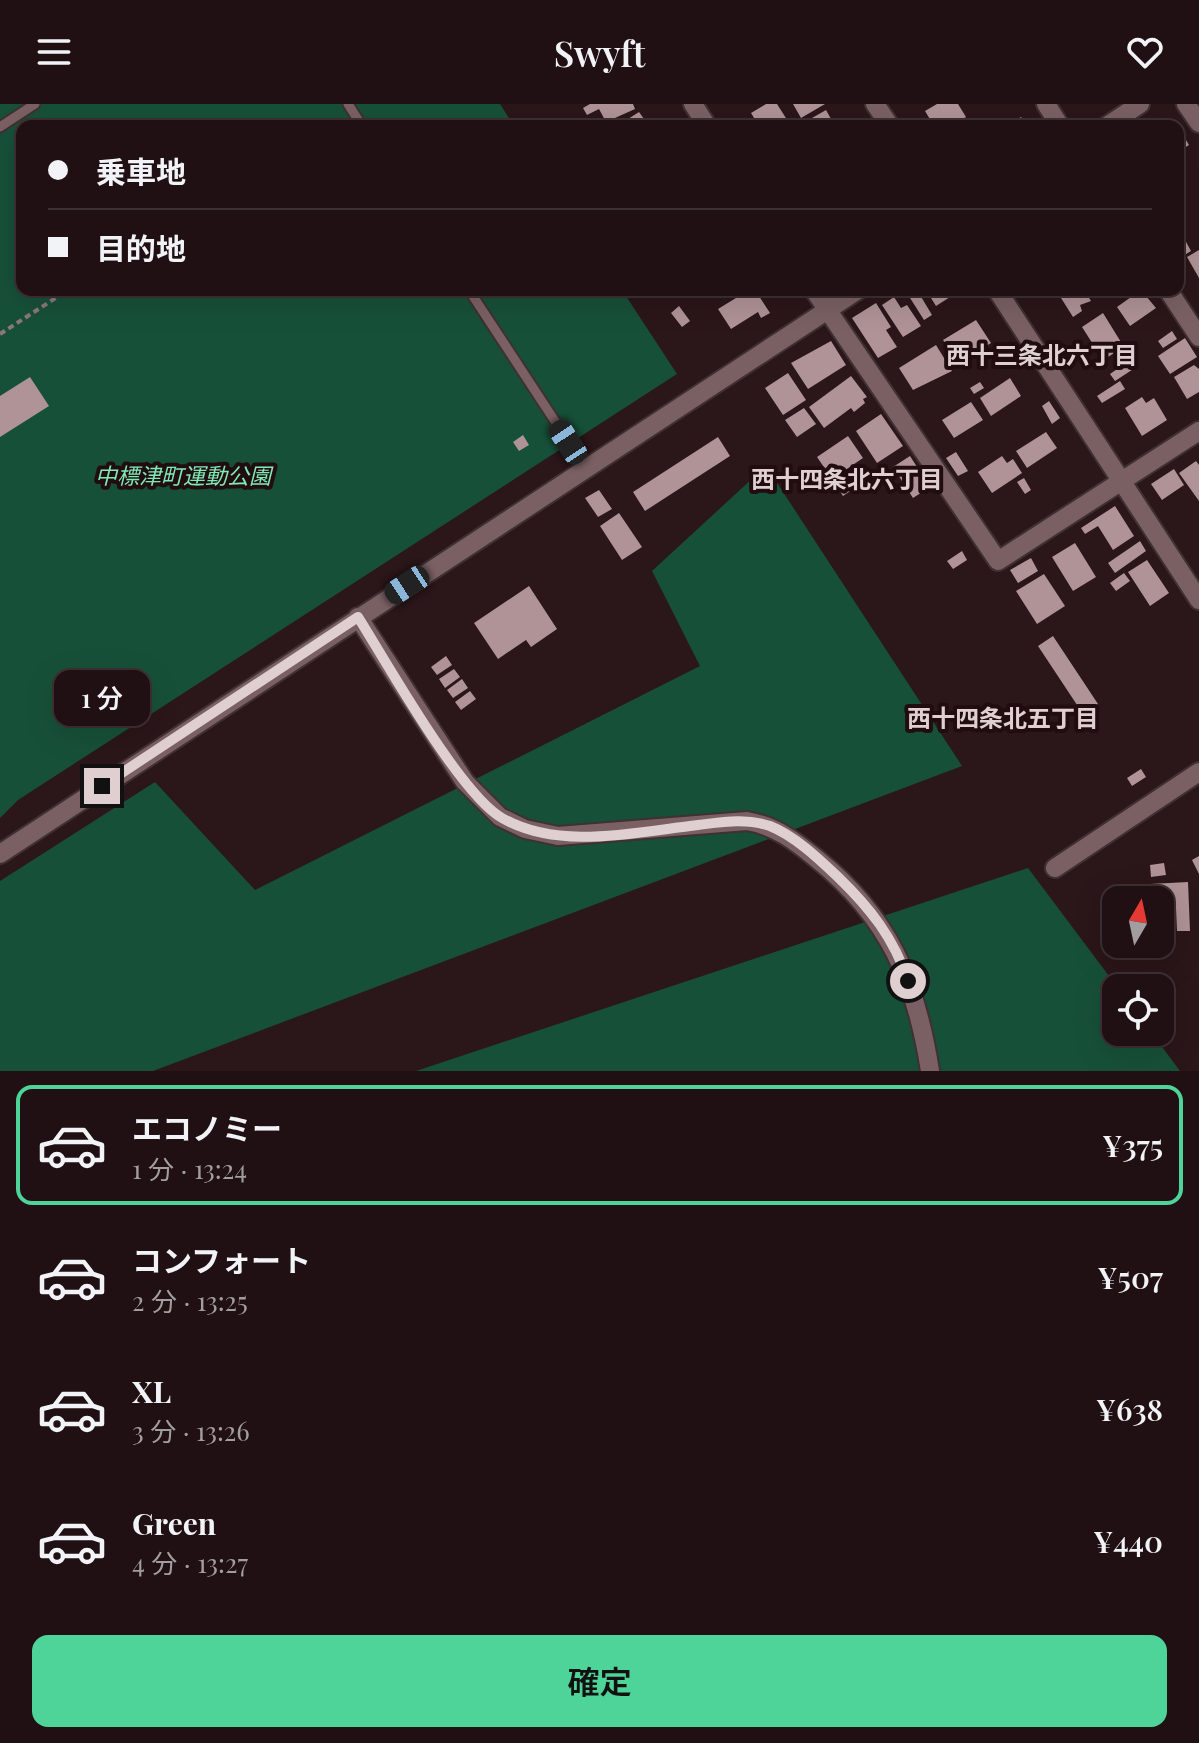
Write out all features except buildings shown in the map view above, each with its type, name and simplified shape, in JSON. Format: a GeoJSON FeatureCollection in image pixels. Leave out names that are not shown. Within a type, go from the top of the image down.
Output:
{"type":"FeatureCollection","features":[{"type":"Feature","properties":{"kind":"street"},"geometry":{"type":"LineString","coordinates":[[1116,120],[1140,104]]}},
{"type":"Feature","properties":{"kind":"street"},"geometry":{"type":"LineString","coordinates":[[1186,104],[1199,123]]}},
{"type":"Feature","properties":{"kind":"street"},"geometry":{"type":"LineString","coordinates":[[818,296],[998,561],[1199,431]]}},
{"type":"Feature","properties":{"kind":"street"},"geometry":{"type":"LineString","coordinates":[[0,854],[849,296]]}},
{"type":"Feature","properties":{"kind":"street"},"geometry":{"type":"LineString","coordinates":[[1001,296],[1199,600]]}},
{"type":"Feature","properties":{"kind":"street"},"geometry":{"type":"LineString","coordinates":[[1172,296],[1199,337]]}},
{"type":"Feature","properties":{"kind":"street"},"geometry":{"type":"LineString","coordinates":[[358,617],[465,782],[500,817],[525,829],[558,836],[747,821],[777,829],[800,845],[861,900],[891,939],[918,1010],[930,1071]]}},
{"type":"Feature","properties":{"kind":"street"},"geometry":{"type":"LineString","coordinates":[[1055,868],[1199,772]]}},
{"type":"Feature","properties":{"kind":"lane"},"geometry":{"type":"LineString","coordinates":[[0,127],[35,104]]}},
{"type":"Feature","properties":{"kind":"lane"},"geometry":{"type":"LineString","coordinates":[[473,296],[585,467]]}},
{"type":"Feature","properties":{"kind":"path"},"geometry":{"type":"LineString","coordinates":[[0,334],[59,296]]}},
{"type":"Feature","properties":{"kind":"green space","name":"中標津町運動公園"},"geometry":{"type":"Polygon","coordinates":[[[0,104],[500,104],[510,120],[16,120],[16,296],[626,296],[677,374],[18,800],[0,818],[0,104]]]}},
{"type":"Feature","properties":{"kind":"green space"},"geometry":{"type":"Polygon","coordinates":[[[766,466],[962,766],[153,1071],[0,1071],[0,881],[155,782],[255,890],[700,666],[652,571],[766,466]]]}},
{"type":"Feature","properties":{"kind":"green space"},"geometry":{"type":"Polygon","coordinates":[[[1028,868],[1108,974],[1102,974],[1102,1046],[1161,1046],[1180,1071],[416,1071],[1028,868]]]}},
{"type":"Feature","properties":{"kind":"district","name":"西十三条北六丁目"},"geometry":{"type":"Point","coordinates":[1042,354]}},
{"type":"Feature","properties":{"kind":"district","name":"西十四条北六丁目"},"geometry":{"type":"Point","coordinates":[847,478]}},
{"type":"Feature","properties":{"kind":"district","name":"西十四条北五丁目"},"geometry":{"type":"Point","coordinates":[1003,717]}},
{"type":"Feature","properties":{"kind":"route"},"geometry":{"type":"LineString","coordinates":[[102,786],[358,617],[465,782],[489,810],[525,829],[558,836],[592,836],[735,821],[777,829],[830,869],[861,900],[891,939],[908,981]]}}]}
